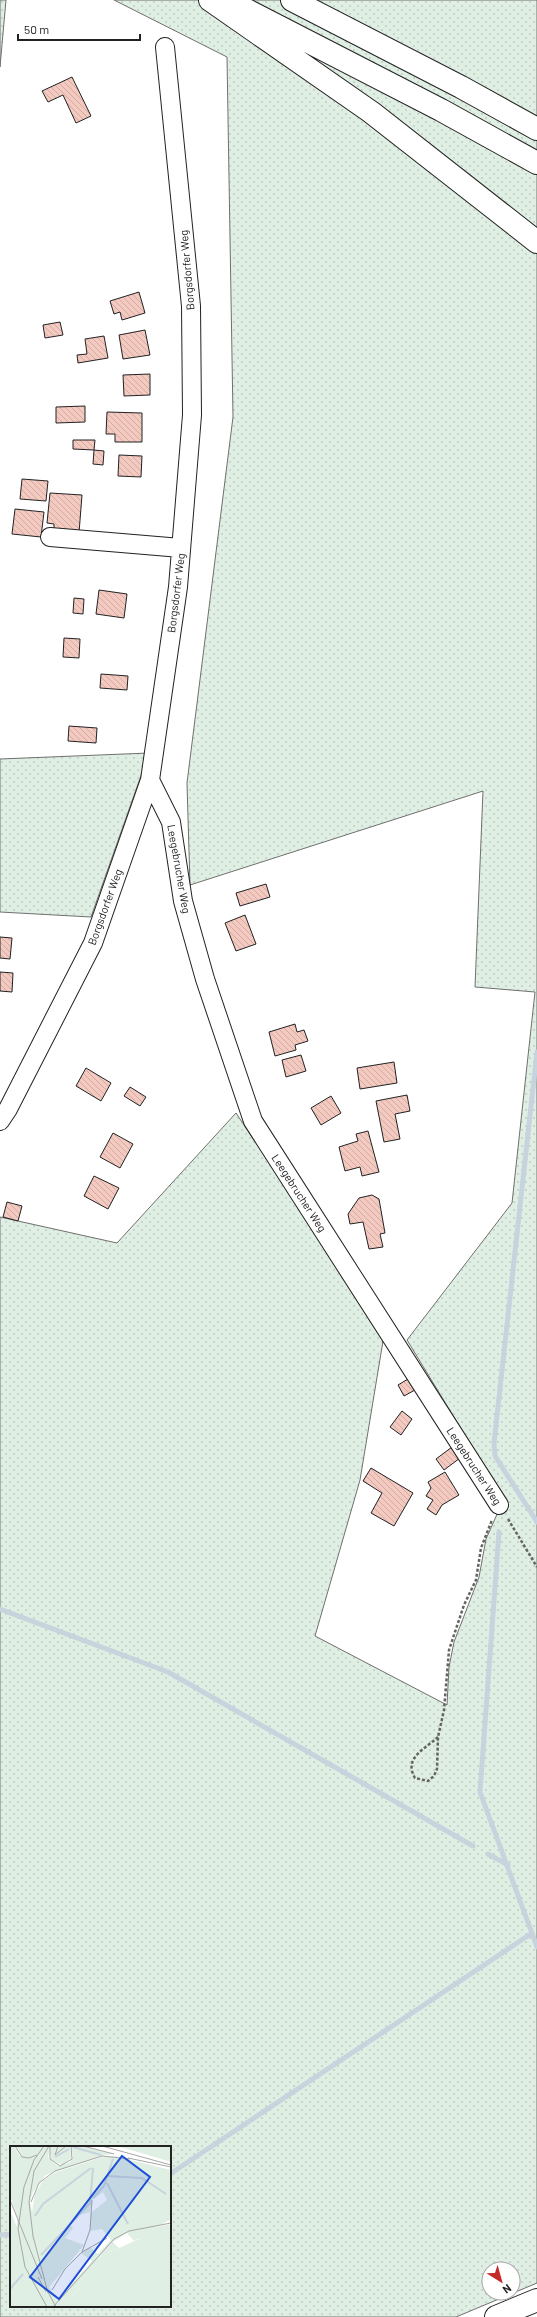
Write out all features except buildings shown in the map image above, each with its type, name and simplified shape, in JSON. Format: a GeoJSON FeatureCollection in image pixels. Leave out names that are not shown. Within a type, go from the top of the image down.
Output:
{"type":"FeatureCollection","features":[{"type":"Feature","properties":{"kind":"highway"},"geometry":{"type":"LineString","coordinates":[[210,0],[371,112],[537,242]]}},
{"type":"Feature","properties":{"kind":"highway"},"geometry":{"type":"LineString","coordinates":[[227,0],[441,110],[537,163]]}},
{"type":"Feature","properties":{"kind":"highway"},"geometry":{"type":"LineString","coordinates":[[292,0],[454,83],[537,129]]}},
{"type":"Feature","properties":{"kind":"highway"},"geometry":{"type":"LineString","coordinates":[[496,2317],[537,2300]]}},
{"type":"Feature","properties":{"kind":"highway"},"geometry":{"type":"LineString","coordinates":[[515,2317],[537,2308]]}},
{"type":"Feature","properties":{"kind":"street","name":"Borgsdorfer Weg"},"geometry":{"type":"LineString","coordinates":[[3,1112],[93,943],[150,780],[178,587],[192,415],[191,306],[165,47]]}},
{"type":"Feature","properties":{"kind":"street"},"geometry":{"type":"LineString","coordinates":[[50,537],[181,548]]}},
{"type":"Feature","properties":{"kind":"street","name":"Leegebrucher Weg"},"geometry":{"type":"LineString","coordinates":[[150,780],[171,822],[183,901],[205,979],[254,1121],[499,1505]]}},
{"type":"Feature","properties":{"kind":"path","name":"Leegebrucher Weg"},"geometry":{"type":"LineString","coordinates":[[499,1505],[537,1567]]}},
{"type":"Feature","properties":{"kind":"path"},"geometry":{"type":"LineString","coordinates":[[438,1737],[416,1754],[412,1760],[411,1772],[415,1778],[428,1781],[434,1776],[439,1757],[438,1737],[444,1710],[446,1664],[449,1650],[464,1605],[476,1580],[485,1534],[499,1505]]}},
{"type":"Feature","properties":{"kind":"green space"},"geometry":{"type":"Polygon","coordinates":[[[0,0],[6,0],[0,67],[0,0]]]}},
{"type":"Feature","properties":{"kind":"green space"},"geometry":{"type":"Polygon","coordinates":[[[114,0],[537,0],[537,2283],[521,2290],[521,2261],[481,2261],[481,2301],[494,2301],[456,2317],[0,2317],[0,1217],[117,1243],[236,1113],[384,1335],[360,1480],[315,1636],[447,1705],[449,1667],[454,1642],[479,1577],[486,1539],[498,1512],[485,1468],[407,1340],[512,1203],[535,992],[475,987],[483,791],[190,885],[187,783],[233,417],[227,57],[114,0]]]}},
{"type":"Feature","properties":{"kind":"green space"},"geometry":{"type":"Polygon","coordinates":[[[149,753],[91,917],[0,912],[0,759],[149,753]]]}},
{"type":"Feature","properties":{"kind":"waterway"},"geometry":{"type":"LineString","coordinates":[[537,1052],[494,1443],[495,1456],[537,1522]]}},
{"type":"Feature","properties":{"kind":"waterway"},"geometry":{"type":"LineString","coordinates":[[499,1532],[480,1792],[537,1947]]}},
{"type":"Feature","properties":{"kind":"waterway"},"geometry":{"type":"LineString","coordinates":[[0,1609],[168,1672],[473,1846]]}},
{"type":"Feature","properties":{"kind":"waterway"},"geometry":{"type":"LineString","coordinates":[[488,1854],[508,1865]]}},
{"type":"Feature","properties":{"kind":"waterway"},"geometry":{"type":"LineString","coordinates":[[171,2173],[532,1933]]}},
{"type":"Feature","properties":{"kind":"waterway"},"geometry":{"type":"LineString","coordinates":[[0,2235],[10,2234]]}}]}
